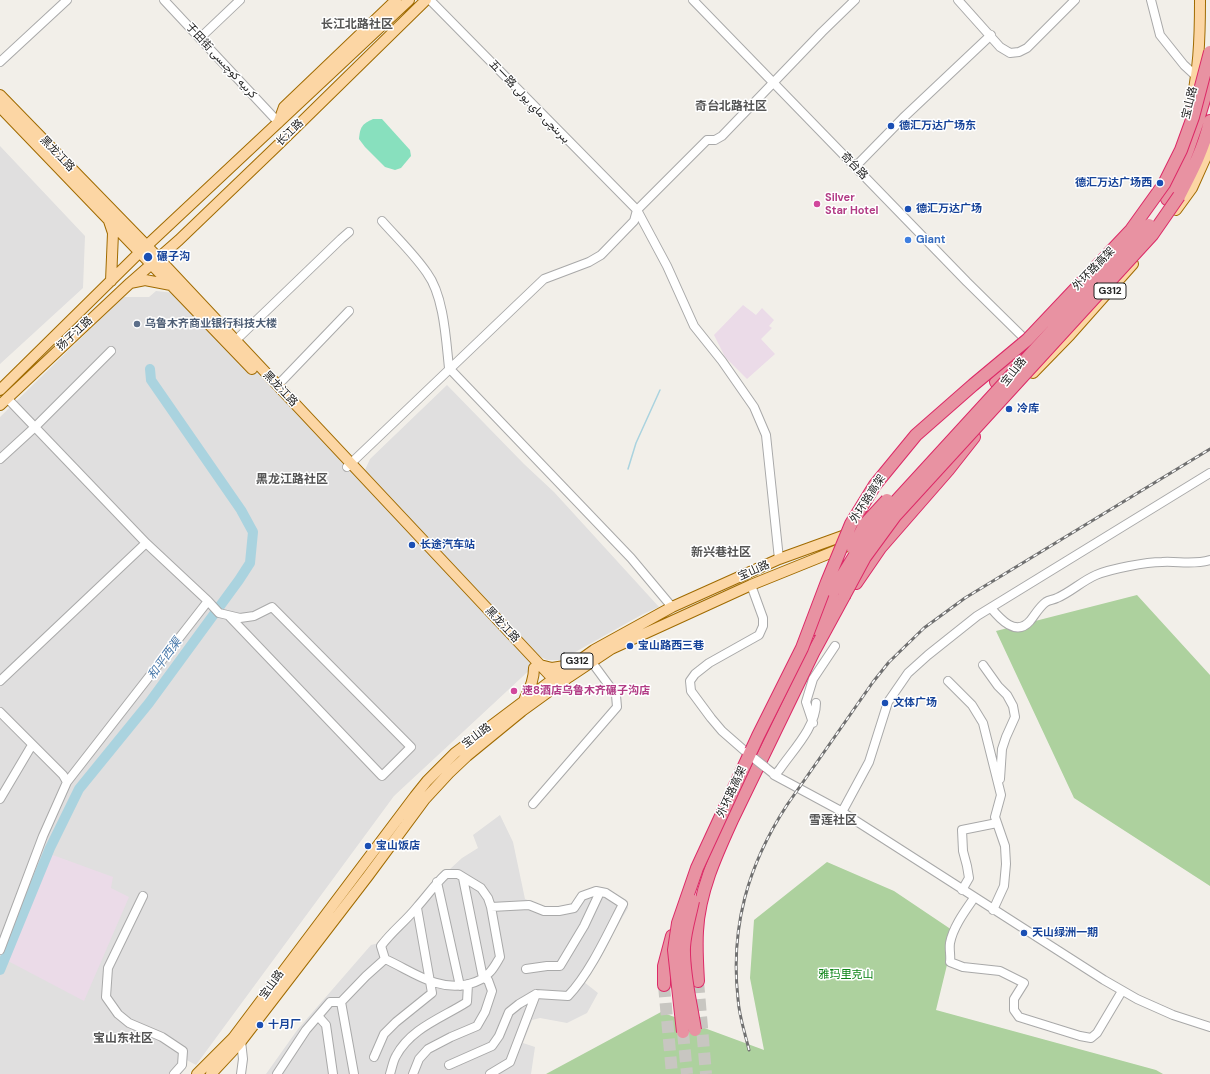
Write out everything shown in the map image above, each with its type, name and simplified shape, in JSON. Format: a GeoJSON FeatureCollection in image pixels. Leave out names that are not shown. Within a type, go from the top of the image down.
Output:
{"type":"FeatureCollection","features":[{"type":"Feature","properties":{"kind":"highway","name":"外环路高架"},"geometry":{"type":"LineString","coordinates":[[683,1032],[674,950],[678,923],[697,868],[758,736],[802,648],[826,582],[851,524],[874,485],[916,435],[1026,340],[1131,230],[1164,184],[1181,150],[1194,117],[1210,52]]}},
{"type":"Feature","properties":{"kind":"highway"},"geometry":{"type":"LineString","coordinates":[[839,594],[857,552],[888,510],[1145,230],[1167,199],[1183,165],[1204,103],[1210,76]]}},
{"type":"Feature","properties":{"kind":"highway","name":"外环路高架"},"geometry":{"type":"LineString","coordinates":[[695,1030],[686,974],[684,947],[687,925],[694,897],[704,869],[765,734],[809,647],[858,522],[882,484],[923,434],[980,384],[1034,340],[1138,229],[1169,187],[1190,149],[1205,107],[1210,83]]}},
{"type":"Feature","properties":{"kind":"highway"},"geometry":{"type":"LineString","coordinates":[[664,985],[664,966],[674,929],[693,883],[804,648],[839,594],[895,516],[1152,235],[1179,196],[1195,166],[1210,121]]}},
{"type":"Feature","properties":{"kind":"highway"},"geometry":{"type":"LineString","coordinates":[[838,608],[839,594],[865,524],[996,382],[1033,348]]}},
{"type":"Feature","properties":{"kind":"highway"},"geometry":{"type":"LineString","coordinates":[[698,981],[697,931],[704,888],[732,820],[813,653],[838,608],[880,548],[948,470],[989,418]]}},
{"type":"Feature","properties":{"kind":"main road"},"geometry":{"type":"LineString","coordinates":[[279,123],[284,107],[396,0]]}},
{"type":"Feature","properties":{"kind":"main road","name":"长江路"},"geometry":{"type":"LineString","coordinates":[[144,249],[409,0]]}},
{"type":"Feature","properties":{"kind":"main road","name":"长江路"},"geometry":{"type":"LineString","coordinates":[[155,261],[273,150],[426,0]]}},
{"type":"Feature","properties":{"kind":"main road","name":"宝山路"},"geometry":{"type":"LineString","coordinates":[[211,1074],[241,1041],[368,876],[428,795],[467,756],[522,711],[573,664],[594,650],[672,607],[779,559],[856,531],[871,524],[910,494],[986,407],[1131,226],[1160,183],[1182,135],[1197,77],[1200,43],[1200,0]]}},
{"type":"Feature","properties":{"kind":"main road","name":"黑龙江路"},"geometry":{"type":"LineString","coordinates":[[0,95],[155,261],[235,341],[553,684]]}},
{"type":"Feature","properties":{"kind":"main road","name":"黑龙江路"},"geometry":{"type":"LineString","coordinates":[[0,107],[109,219],[144,249]]}},
{"type":"Feature","properties":{"kind":"main road","name":"宝山路"},"geometry":{"type":"LineString","coordinates":[[197,1074],[233,1038],[427,781],[455,753],[523,702],[622,644],[751,585],[877,533],[917,498],[989,418],[1076,330],[1161,231],[1192,188],[1210,148]]}},
{"type":"Feature","properties":{"kind":"main road"},"geometry":{"type":"LineString","coordinates":[[109,219],[112,233],[111,281]]}},
{"type":"Feature","properties":{"kind":"main road","name":"扬子江路"},"geometry":{"type":"LineString","coordinates":[[0,390],[144,249]]}},
{"type":"Feature","properties":{"kind":"main road","name":"黑龙江路"},"geometry":{"type":"LineString","coordinates":[[155,261],[173,286],[275,394],[349,465]]}},
{"type":"Feature","properties":{"kind":"main road","name":"扬子江路"},"geometry":{"type":"LineString","coordinates":[[4,402],[155,261]]}},
{"type":"Feature","properties":{"kind":"main road"},"geometry":{"type":"LineString","coordinates":[[130,283],[145,280],[173,286]]}},
{"type":"Feature","properties":{"kind":"main road"},"geometry":{"type":"LineString","coordinates":[[0,382],[14,376]]}},
{"type":"Feature","properties":{"kind":"main road"},"geometry":{"type":"LineString","coordinates":[[523,702],[537,667],[552,668],[573,664]]}},
{"type":"Feature","properties":{"kind":"street"},"geometry":{"type":"LineString","coordinates":[[0,62],[67,0]]}},
{"type":"Feature","properties":{"kind":"street","name":"于田街 كرىيە كوچىسى"},"geometry":{"type":"LineString","coordinates":[[164,0],[279,123]]}},
{"type":"Feature","properties":{"kind":"street"},"geometry":{"type":"LineString","coordinates":[[200,38],[240,0]]}},
{"type":"Feature","properties":{"kind":"street","name":"五一路 بىرىنچى ماي يولى"},"geometry":{"type":"LineString","coordinates":[[430,0],[628,203],[637,210]]}},
{"type":"Feature","properties":{"kind":"street","name":"奇台路"},"geometry":{"type":"LineString","coordinates":[[693,0],[966,282],[1033,348]]}},
{"type":"Feature","properties":{"kind":"street"},"geometry":{"type":"LineString","coordinates":[[349,465],[544,279],[589,262],[601,255],[634,221],[637,210],[707,140],[716,143],[855,0]]}},
{"type":"Feature","properties":{"kind":"street"},"geometry":{"type":"LineString","coordinates":[[958,0],[991,35],[1000,47],[1010,53],[1019,52],[1027,48],[1076,0]]}},
{"type":"Feature","properties":{"kind":"street"},"geometry":{"type":"LineString","coordinates":[[1151,0],[1160,35],[1184,65],[1197,77]]}},
{"type":"Feature","properties":{"kind":"street"},"geometry":{"type":"LineString","coordinates":[[855,167],[904,117],[991,35]]}},
{"type":"Feature","properties":{"kind":"street"},"geometry":{"type":"LineString","coordinates":[[637,210],[667,266],[694,326],[722,361],[754,407],[766,435],[779,559]]}},
{"type":"Feature","properties":{"kind":"street"},"geometry":{"type":"LineString","coordinates":[[382,221],[428,273],[439,299],[446,332],[449,368],[626,553],[672,607]]}},
{"type":"Feature","properties":{"kind":"street"},"geometry":{"type":"LineString","coordinates":[[235,341],[349,232]]}},
{"type":"Feature","properties":{"kind":"street"},"geometry":{"type":"LineString","coordinates":[[277,386],[350,311]]}},
{"type":"Feature","properties":{"kind":"street"},"geometry":{"type":"LineString","coordinates":[[0,459],[35,427],[111,351]]}},
{"type":"Feature","properties":{"kind":"street"},"geometry":{"type":"LineString","coordinates":[[4,402],[35,427],[146,543],[219,613],[240,618],[254,616],[272,607],[411,747],[382,776],[229,616]]}},
{"type":"Feature","properties":{"kind":"street"},"geometry":{"type":"LineString","coordinates":[[842,812],[869,762],[888,702],[908,673],[928,654],[977,616],[1210,473]]}},
{"type":"Feature","properties":{"kind":"street"},"geometry":{"type":"LineString","coordinates":[[0,681],[146,543]]}},
{"type":"Feature","properties":{"kind":"street"},"geometry":{"type":"LineString","coordinates":[[991,608],[1000,620],[1008,625],[1016,627],[1023,626],[1029,623],[1047,601],[1056,598],[1096,575],[1148,563],[1202,562],[1210,560]]}},
{"type":"Feature","properties":{"kind":"street"},"geometry":{"type":"LineString","coordinates":[[751,585],[763,618],[763,626],[759,636],[709,663],[695,674],[690,681],[691,691],[722,731],[774,775],[842,812],[974,898],[1122,991],[1173,1015],[1210,1027]]}},
{"type":"Feature","properties":{"kind":"street"},"geometry":{"type":"LineString","coordinates":[[0,950],[43,836],[67,782],[208,601]]}},
{"type":"Feature","properties":{"kind":"street"},"geometry":{"type":"LineString","coordinates":[[813,723],[806,702],[813,679],[835,646]]}},
{"type":"Feature","properties":{"kind":"street"},"geometry":{"type":"LineString","coordinates":[[533,804],[617,707],[616,695],[591,662]]}},
{"type":"Feature","properties":{"kind":"street"},"geometry":{"type":"LineString","coordinates":[[983,665],[998,686],[1007,695],[1013,706],[1015,717],[1002,749],[1000,790]]}},
{"type":"Feature","properties":{"kind":"street"},"geometry":{"type":"LineString","coordinates":[[948,681],[972,705],[983,723],[1000,790],[1001,796],[995,817],[1005,846],[1006,864],[1004,886],[994,910]]}},
{"type":"Feature","properties":{"kind":"street"},"geometry":{"type":"LineString","coordinates":[[774,775],[780,769],[813,723],[816,712],[816,703]]}},
{"type":"Feature","properties":{"kind":"street"},"geometry":{"type":"LineString","coordinates":[[0,712],[62,775],[67,782]]}},
{"type":"Feature","properties":{"kind":"street"},"geometry":{"type":"LineString","coordinates":[[0,799],[32,745]]}},
{"type":"Feature","properties":{"kind":"street"},"geometry":{"type":"LineString","coordinates":[[962,890],[969,878],[963,851],[962,830],[997,822]]}},
{"type":"Feature","properties":{"kind":"street"},"geometry":{"type":"LineString","coordinates":[[446,874],[458,874],[480,888],[488,898],[491,907],[500,957],[491,972],[483,978],[464,985],[452,986],[430,982],[385,959],[381,946],[390,934],[417,908],[437,882],[446,874]]}},
{"type":"Feature","properties":{"kind":"street"},"geometry":{"type":"LineString","coordinates":[[463,878],[483,978]]}},
{"type":"Feature","properties":{"kind":"street"},"geometry":{"type":"LineString","coordinates":[[390,1074],[395,1057],[406,1041],[432,1021],[467,1002],[464,985],[437,882]]}},
{"type":"Feature","properties":{"kind":"street"},"geometry":{"type":"LineString","coordinates":[[449,1065],[492,1046],[499,1036],[509,1012],[536,994],[568,996],[574,989],[599,948],[623,904],[606,893],[596,891],[582,896],[574,908],[559,912],[544,911],[529,905],[491,907]]}},
{"type":"Feature","properties":{"kind":"street"},"geometry":{"type":"LineString","coordinates":[[526,969],[560,966],[584,926],[600,892]]}},
{"type":"Feature","properties":{"kind":"street"},"geometry":{"type":"LineString","coordinates":[[143,896],[108,968],[106,997],[118,1014],[129,1023],[162,1037],[184,1051],[182,1065],[174,1074]]}},
{"type":"Feature","properties":{"kind":"street"},"geometry":{"type":"LineString","coordinates":[[974,898],[960,920],[952,937],[950,946],[952,955],[950,962],[963,967],[1000,970],[1024,983],[1014,999],[1014,1010],[1019,1016],[1080,1036],[1091,1038],[1098,1032],[1122,991]]}},
{"type":"Feature","properties":{"kind":"street"},"geometry":{"type":"LineString","coordinates":[[374,1057],[384,1034],[396,1022],[432,993],[417,908]]}},
{"type":"Feature","properties":{"kind":"street"},"geometry":{"type":"LineString","coordinates":[[277,1074],[306,1030],[330,1002],[341,1002],[385,959]]}},
{"type":"Feature","properties":{"kind":"street"},"geometry":{"type":"LineString","coordinates":[[413,1074],[419,1059],[428,1049],[451,1037],[478,1026],[485,1012],[492,991],[488,980],[483,978]]}},
{"type":"Feature","properties":{"kind":"street"},"geometry":{"type":"LineString","coordinates":[[490,1074],[510,1062],[536,994]]}},
{"type":"Feature","properties":{"kind":"street"},"geometry":{"type":"LineString","coordinates":[[341,1002],[354,1074]]}},
{"type":"Feature","properties":{"kind":"street"},"geometry":{"type":"LineString","coordinates":[[318,1016],[326,1025],[333,1074]]}},
{"type":"Feature","properties":{"kind":"street"},"geometry":{"type":"LineString","coordinates":[[241,1041],[244,1058],[242,1074]]}},
{"type":"Feature","properties":{"kind":"shaded area"},"geometry":{"type":"Polygon","coordinates":[[[0,146],[85,236],[83,288],[0,364],[0,146]]]}},
{"type":"Feature","properties":{"kind":"shaded area"},"geometry":{"type":"Polygon","coordinates":[[[156,291],[185,294],[535,665],[394,796],[196,1065],[181,1057],[180,1065],[169,1074],[0,1074],[0,417],[123,297],[149,297],[156,291]]]}},
{"type":"Feature","properties":{"kind":"shaded area"},"geometry":{"type":"Polygon","coordinates":[[[743,305],[756,315],[762,308],[774,320],[769,326],[772,328],[761,339],[775,354],[747,379],[725,357],[714,335],[743,305]]]}},
{"type":"Feature","properties":{"kind":"shaded area"},"geometry":{"type":"Polygon","coordinates":[[[447,385],[524,464],[554,492],[659,607],[643,614],[561,660],[547,660],[539,656],[365,470],[370,459],[447,385]]]}},
{"type":"Feature","properties":{"kind":"shaded area"},"geometry":{"type":"Polygon","coordinates":[[[500,815],[513,842],[525,899],[552,909],[571,906],[581,893],[598,887],[626,900],[628,908],[584,982],[598,993],[587,1013],[567,1023],[540,1018],[532,1020],[523,1043],[535,1047],[531,1074],[266,1074],[298,1029],[371,945],[379,943],[426,891],[462,858],[478,848],[473,835],[500,815]]]}},
{"type":"Feature","properties":{"kind":"shaded area"},"geometry":{"type":"Polygon","coordinates":[[[50,854],[113,877],[111,888],[129,897],[84,1001],[8,961],[50,854]]]}},
{"type":"Feature","properties":{"kind":"green space"},"geometry":{"type":"Polygon","coordinates":[[[373,119],[382,119],[410,150],[411,156],[401,168],[395,170],[385,167],[359,139],[362,126],[373,119]]]}},
{"type":"Feature","properties":{"kind":"green space"},"geometry":{"type":"Polygon","coordinates":[[[1137,595],[1210,675],[1210,886],[1074,798],[996,631],[1137,595]]]}},
{"type":"Feature","properties":{"kind":"green space","name":"雅玛里克山"},"geometry":{"type":"Polygon","coordinates":[[[827,862],[894,891],[955,932],[936,1010],[1156,1070],[1163,1074],[546,1074],[661,1012],[764,1050],[750,978],[754,920],[827,862]]]}},
{"type":"Feature","properties":{"kind":"waterway","name":"和平西渠"},"geometry":{"type":"LineString","coordinates":[[0,970],[50,848],[79,789],[149,703],[250,563],[253,532],[241,510],[151,380],[150,369]]}},
{"type":"Feature","properties":{"kind":"waterway"},"geometry":{"type":"LineString","coordinates":[[628,469],[636,443],[660,390]]}},
{"type":"Feature","properties":{"kind":"tunnel"},"geometry":{"type":"LineString","coordinates":[[698,981],[706,1074]]}},
{"type":"Feature","properties":{"kind":"tunnel"},"geometry":{"type":"LineString","coordinates":[[664,985],[672,1074]]}},
{"type":"Feature","properties":{"kind":"tunnel"},"geometry":{"type":"LineString","coordinates":[[683,1032],[687,1074]]}},
{"type":"Feature","properties":{"kind":"railway"},"geometry":{"type":"LineString","coordinates":[[749,1050],[742,1024],[736,972],[740,922],[752,874],[773,828],[787,805],[873,682],[889,662],[924,628],[965,598],[1210,449]]}},
{"type":"Feature","properties":{"kind":"place","name":"德汇万达广场东"},"geometry":{"type":"Point","coordinates":[891,126]}},
{"type":"Feature","properties":{"kind":"place","name":"德汇万达广场西"},"geometry":{"type":"Point","coordinates":[1160,183]}},
{"type":"Feature","properties":{"kind":"place","name":"Silver Star Hotel"},"geometry":{"type":"Point","coordinates":[817,204]}},
{"type":"Feature","properties":{"kind":"place","name":"德汇万达广场"},"geometry":{"type":"Point","coordinates":[908,209]}},
{"type":"Feature","properties":{"kind":"place","name":"Giant"},"geometry":{"type":"Point","coordinates":[908,240]}},
{"type":"Feature","properties":{"kind":"place","name":"碾子沟"},"geometry":{"type":"Point","coordinates":[148,257]}},
{"type":"Feature","properties":{"kind":"place","name":"乌鲁木齐商业银行科技大楼"},"geometry":{"type":"Point","coordinates":[137,324]}},
{"type":"Feature","properties":{"kind":"place","name":"冷库"},"geometry":{"type":"Point","coordinates":[1009,409]}},
{"type":"Feature","properties":{"kind":"place","name":"长途汽车站"},"geometry":{"type":"Point","coordinates":[412,545]}},
{"type":"Feature","properties":{"kind":"place","name":"宝山路西三巷"},"geometry":{"type":"Point","coordinates":[630,646]}},
{"type":"Feature","properties":{"kind":"place","name":"速8酒店乌鲁木齐碾子沟店"},"geometry":{"type":"Point","coordinates":[514,691]}},
{"type":"Feature","properties":{"kind":"place","name":"文体广场"},"geometry":{"type":"Point","coordinates":[885,703]}},
{"type":"Feature","properties":{"kind":"place","name":"宝山饭店"},"geometry":{"type":"Point","coordinates":[368,846]}},
{"type":"Feature","properties":{"kind":"place","name":"天山绿洲一期"},"geometry":{"type":"Point","coordinates":[1024,933]}},
{"type":"Feature","properties":{"kind":"place","name":"十月厂"},"geometry":{"type":"Point","coordinates":[260,1025]}},
{"type":"Feature","properties":{"kind":"district","name":"长江北路社区"},"geometry":{"type":"Point","coordinates":[357,25]}},
{"type":"Feature","properties":{"kind":"district","name":"奇台北路社区"},"geometry":{"type":"Point","coordinates":[731,107]}},
{"type":"Feature","properties":{"kind":"district","name":"黑龙江路社区"},"geometry":{"type":"Point","coordinates":[292,480]}},
{"type":"Feature","properties":{"kind":"district","name":"新兴巷社区"},"geometry":{"type":"Point","coordinates":[721,553]}},
{"type":"Feature","properties":{"kind":"district","name":"雪莲社区"},"geometry":{"type":"Point","coordinates":[833,821]}},
{"type":"Feature","properties":{"kind":"district","name":"宝山东社区"},"geometry":{"type":"Point","coordinates":[123,1039]}}]}
